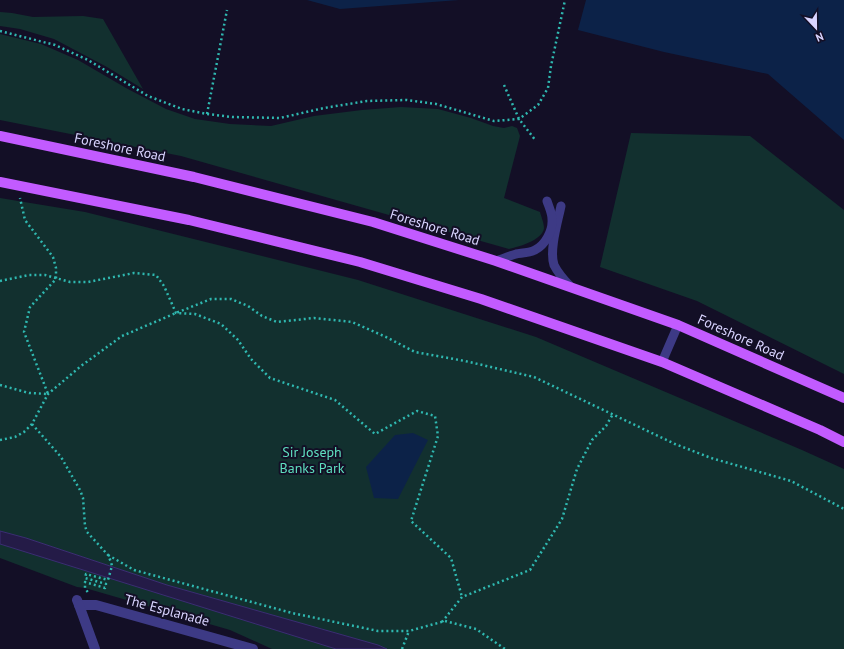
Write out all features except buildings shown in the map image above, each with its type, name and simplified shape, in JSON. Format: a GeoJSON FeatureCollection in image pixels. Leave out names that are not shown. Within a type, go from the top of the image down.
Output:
{"type":"FeatureCollection","features":[{"type":"Feature","properties":{"kind":"main road","name":"Foreshore Road"},"geometry":{"type":"LineString","coordinates":[[0,136],[202,179],[372,222],[496,261],[678,325],[844,398]]}},
{"type":"Feature","properties":{"kind":"main road"},"geometry":{"type":"LineString","coordinates":[[0,182],[189,220],[360,262],[481,299],[662,362],[820,430],[844,442]]}},
{"type":"Feature","properties":{"kind":"street","name":"The Esplanade"},"geometry":{"type":"LineString","coordinates":[[95,649],[78,603],[96,605],[252,649]]}},
{"type":"Feature","properties":{"kind":"lane"},"geometry":{"type":"LineString","coordinates":[[496,261],[516,254],[524,254],[534,250],[542,244],[549,234],[553,221],[547,201]]}},
{"type":"Feature","properties":{"kind":"lane"},"geometry":{"type":"LineString","coordinates":[[561,206],[552,250],[553,258],[557,270],[572,288]]}},
{"type":"Feature","properties":{"kind":"lane"},"geometry":{"type":"LineString","coordinates":[[662,362],[678,325]]}},
{"type":"Feature","properties":{"kind":"path"},"geometry":{"type":"LineString","coordinates":[[0,31],[55,45],[88,60],[148,96],[182,109],[207,114],[232,117],[280,118],[324,108],[367,101],[407,100],[436,104],[494,121],[518,119],[538,105],[548,88],[551,66],[565,0]]}},
{"type":"Feature","properties":{"kind":"path"},"geometry":{"type":"LineString","coordinates":[[207,114],[227,10]]}},
{"type":"Feature","properties":{"kind":"path"},"geometry":{"type":"LineString","coordinates":[[504,84],[518,119],[536,141]]}},
{"type":"Feature","properties":{"kind":"path"},"geometry":{"type":"LineString","coordinates":[[17,186],[26,220],[53,257],[56,268],[56,279],[30,307],[24,332],[48,394]]}},
{"type":"Feature","properties":{"kind":"path"},"geometry":{"type":"LineString","coordinates":[[0,281],[29,275],[45,275],[70,282],[88,282],[134,273],[156,275],[164,286],[176,313]]}},
{"type":"Feature","properties":{"kind":"path"},"geometry":{"type":"LineString","coordinates":[[0,440],[15,437],[24,432],[32,424],[48,394],[81,366],[122,336],[211,299],[231,299],[248,306],[262,316],[277,322],[314,318],[352,322],[415,352],[466,361],[534,378],[675,444],[711,458],[791,481],[844,510]]}},
{"type":"Feature","properties":{"kind":"path"},"geometry":{"type":"LineString","coordinates":[[176,313],[195,314],[221,324],[238,340],[251,359],[270,378],[335,400],[375,434],[417,411],[435,416],[438,436],[411,521],[451,558],[462,597]]}},
{"type":"Feature","properties":{"kind":"path"},"geometry":{"type":"LineString","coordinates":[[0,385],[29,393],[48,394]]}},
{"type":"Feature","properties":{"kind":"path"},"geometry":{"type":"LineString","coordinates":[[442,622],[462,597],[530,570],[562,518],[577,469],[592,440],[606,426],[613,414]]}},
{"type":"Feature","properties":{"kind":"path"},"geometry":{"type":"LineString","coordinates":[[32,424],[61,457],[80,490],[85,526],[88,532],[108,555],[134,570],[292,613],[378,631],[409,631],[445,621],[476,629],[504,649]]}},
{"type":"Feature","properties":{"kind":"path"},"geometry":{"type":"LineString","coordinates":[[96,605],[85,588],[85,582],[105,588],[106,584],[85,578],[86,574],[108,580],[112,566],[108,555]]}},
{"type":"Feature","properties":{"kind":"path"},"geometry":{"type":"LineString","coordinates":[[402,649],[409,631]]}},
{"type":"Feature","properties":{"kind":"green space"},"geometry":{"type":"Polygon","coordinates":[[[0,12],[33,17],[83,16],[103,19],[143,89],[107,67],[54,39],[20,29],[0,26],[0,12]]]}},
{"type":"Feature","properties":{"kind":"green space"},"geometry":{"type":"Polygon","coordinates":[[[0,34],[41,44],[78,60],[166,109],[195,119],[230,124],[271,126],[314,116],[401,107],[438,109],[493,126],[504,128],[512,126],[517,128],[520,136],[504,198],[540,212],[544,226],[543,232],[530,242],[509,249],[181,156],[0,120],[0,34]]]}},
{"type":"Feature","properties":{"kind":"green space"},"geometry":{"type":"Polygon","coordinates":[[[631,133],[750,136],[844,210],[844,374],[697,301],[600,267],[631,133]]]}},
{"type":"Feature","properties":{"kind":"green space","name":"Sir Joseph Banks Park"},"geometry":{"type":"Polygon","coordinates":[[[0,198],[85,212],[358,280],[536,337],[844,469],[844,649],[272,649],[230,630],[85,588],[77,587],[0,558],[0,198]]]}},
{"type":"Feature","properties":{"kind":"water"},"geometry":{"type":"Polygon","coordinates":[[[307,0],[459,0],[340,9],[307,0]]]}},
{"type":"Feature","properties":{"kind":"water"},"geometry":{"type":"Polygon","coordinates":[[[586,0],[844,0],[844,140],[768,74],[664,52],[578,30],[586,0]]]}},
{"type":"Feature","properties":{"kind":"water"},"geometry":{"type":"Polygon","coordinates":[[[413,433],[428,440],[398,499],[374,498],[366,467],[395,435],[413,433]]]}}]}
